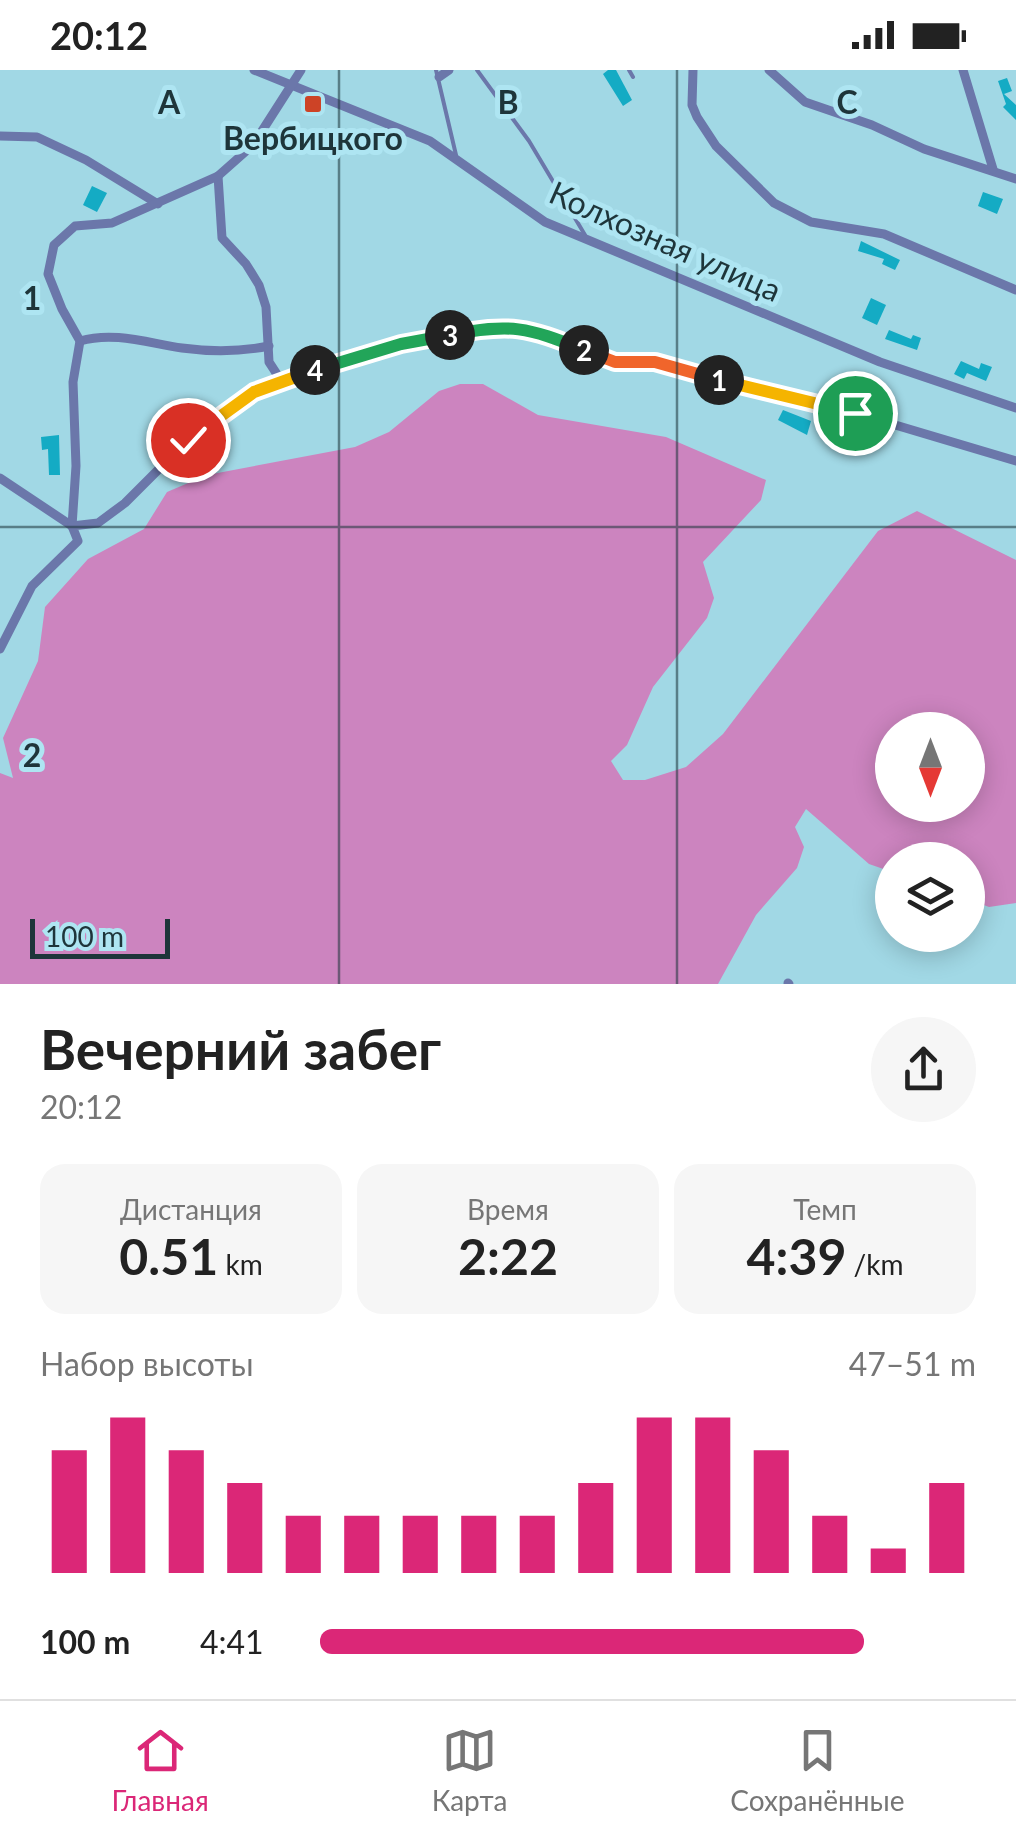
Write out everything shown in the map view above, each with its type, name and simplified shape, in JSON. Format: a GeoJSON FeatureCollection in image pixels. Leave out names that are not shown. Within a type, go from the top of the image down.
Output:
{"type":"FeatureCollection","features":[{"type":"Feature","properties":{"kind":"street","name":"Колхозная улица"},"geometry":{"type":"LineString","coordinates":[[254,70],[430,142],[545,222],[880,362],[1016,408]]}},
{"type":"Feature","properties":{"kind":"street"},"geometry":{"type":"LineString","coordinates":[[1,645],[32,586],[78,541],[72,526],[76,466],[72,382],[80,341],[48,274],[54,246],[75,226],[112,223],[218,176],[253,145],[302,70]]}},
{"type":"Feature","properties":{"kind":"street"},"geometry":{"type":"LineString","coordinates":[[438,73],[449,70]]}},
{"type":"Feature","properties":{"kind":"street"},"geometry":{"type":"LineString","coordinates":[[693,70],[692,105],[696,117],[716,146],[774,203],[811,222],[884,234],[1016,290]]}},
{"type":"Feature","properties":{"kind":"street"},"geometry":{"type":"LineString","coordinates":[[770,70],[804,102],[1016,179]]}},
{"type":"Feature","properties":{"kind":"street"},"geometry":{"type":"LineString","coordinates":[[962,70],[993,169]]}},
{"type":"Feature","properties":{"kind":"street"},"geometry":{"type":"LineString","coordinates":[[0,136],[37,137],[86,160],[158,204]]}},
{"type":"Feature","properties":{"kind":"street"},"geometry":{"type":"LineString","coordinates":[[218,176],[222,238],[246,264],[259,286],[266,307],[269,362],[282,382]]}},
{"type":"Feature","properties":{"kind":"street"},"geometry":{"type":"LineString","coordinates":[[0,478],[72,526],[98,523],[125,503],[188,440],[254,392],[401,344],[483,328],[527,328],[615,362],[655,362],[855,413],[1016,461]]}},
{"type":"Feature","properties":{"kind":"street"},"geometry":{"type":"LineString","coordinates":[[80,341],[124,338],[232,353],[269,346]]}},
{"type":"Feature","properties":{"kind":"lane"},"geometry":{"type":"LineString","coordinates":[[477,70],[529,142],[588,239]]}},
{"type":"Feature","properties":{"kind":"lane"},"geometry":{"type":"LineString","coordinates":[[628,70],[634,76]]}},
{"type":"Feature","properties":{"kind":"lane"},"geometry":{"type":"LineString","coordinates":[[438,73],[457,160]]}},
{"type":"Feature","properties":{"kind":"shaded area"},"geometry":{"type":"Polygon","coordinates":[[[460,384],[483,384],[538,415],[666,437],[766,480],[761,500],[703,562],[714,598],[707,618],[653,687],[627,745],[611,761],[623,780],[645,780],[686,767],[723,734],[878,531],[917,511],[1016,560],[1016,903],[985,905],[985,842],[875,842],[875,866],[806,809],[795,827],[804,847],[797,868],[756,915],[718,984],[0,984],[0,773],[13,778],[3,738],[38,661],[45,607],[88,559],[144,529],[167,492],[207,475],[355,447],[389,432],[439,391],[460,384]]]}},
{"type":"Feature","properties":{"kind":"building"},"geometry":{"type":"Polygon","coordinates":[[[616,70],[632,100],[623,106],[603,74],[616,70]]]}},
{"type":"Feature","properties":{"kind":"building"},"geometry":{"type":"Polygon","coordinates":[[[1007,78],[1012,91],[1004,94],[1016,105],[1016,120],[1003,107],[1006,104],[998,81],[1007,78]]]}},
{"type":"Feature","properties":{"kind":"building"},"geometry":{"type":"Polygon","coordinates":[[[92,186],[107,193],[97,212],[83,205],[92,186]]]}},
{"type":"Feature","properties":{"kind":"building"},"geometry":{"type":"Polygon","coordinates":[[[983,192],[1003,199],[997,214],[978,206],[983,192]]]}},
{"type":"Feature","properties":{"kind":"building"},"geometry":{"type":"Polygon","coordinates":[[[861,241],[900,260],[895,270],[882,264],[884,259],[858,251],[861,241]]]}},
{"type":"Feature","properties":{"kind":"building"},"geometry":{"type":"Polygon","coordinates":[[[871,298],[886,305],[877,325],[862,318],[871,298]]]}},
{"type":"Feature","properties":{"kind":"building"},"geometry":{"type":"Polygon","coordinates":[[[889,330],[911,339],[913,335],[921,338],[917,350],[885,339],[889,330]]]}},
{"type":"Feature","properties":{"kind":"building"},"geometry":{"type":"Polygon","coordinates":[[[961,361],[979,369],[981,363],[992,367],[986,381],[967,373],[964,379],[954,374],[961,361]]]}},
{"type":"Feature","properties":{"kind":"building"},"geometry":{"type":"Polygon","coordinates":[[[783,410],[811,421],[807,435],[778,420],[783,410]]]}},
{"type":"Feature","properties":{"kind":"building"},"geometry":{"type":"Polygon","coordinates":[[[59,435],[60,475],[49,475],[48,449],[42,450],[41,437],[59,435]]]}},
{"type":"Feature","properties":{"kind":"place","name":"Вербицкого"},"geometry":{"type":"Point","coordinates":[313,104]}},
{"type":"Feature","properties":{"kind":"route"},"geometry":{"type":"LineString","coordinates":[[188,440],[254,392],[401,344],[483,328],[527,328],[615,362],[655,362],[855,413]]}}]}
